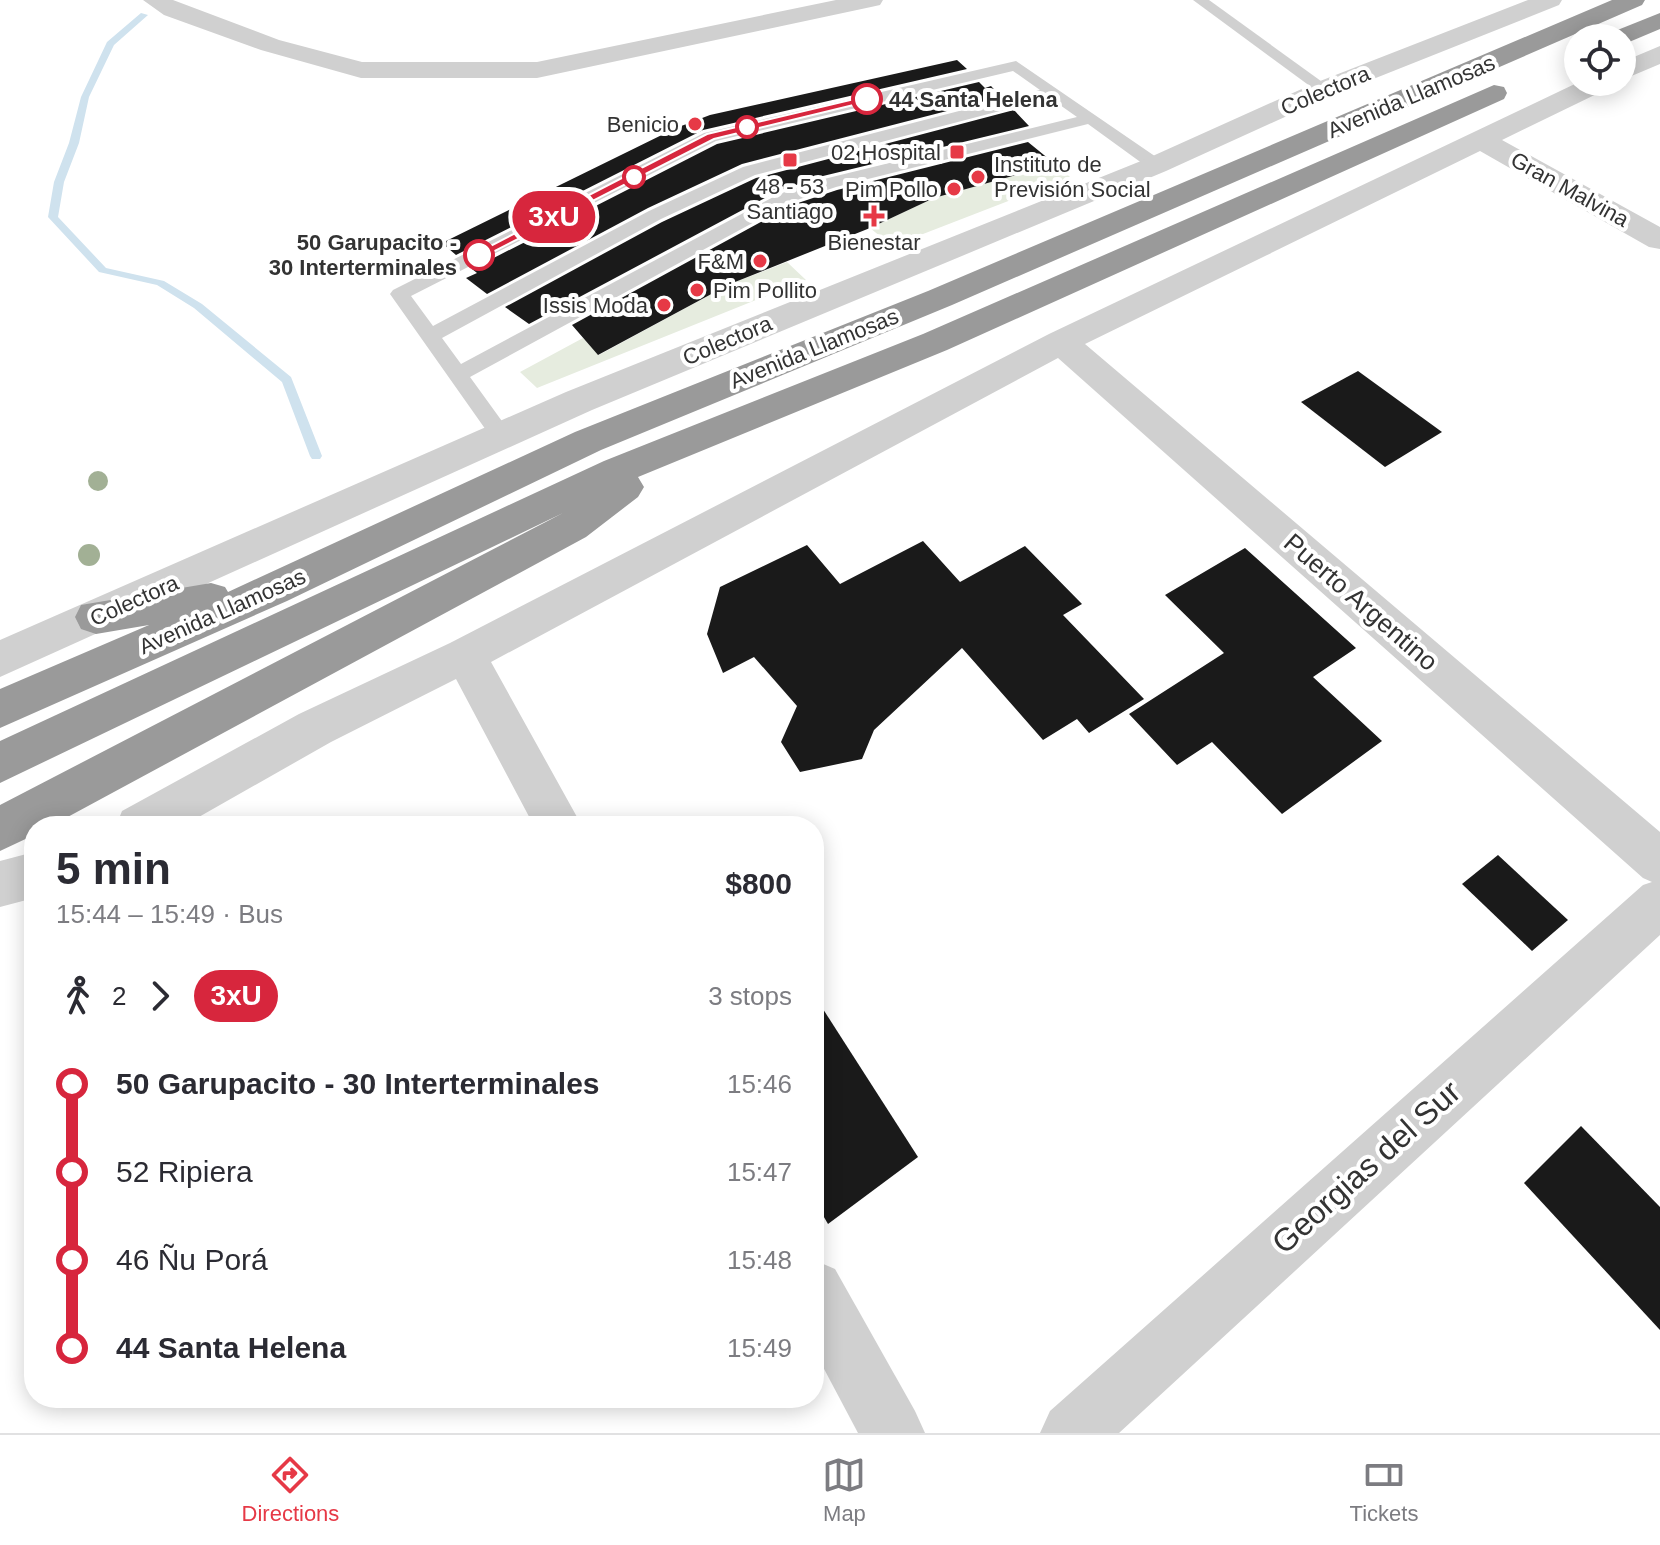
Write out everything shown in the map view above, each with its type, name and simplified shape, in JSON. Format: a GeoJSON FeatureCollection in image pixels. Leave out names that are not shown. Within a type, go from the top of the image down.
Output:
{"type":"FeatureCollection","features":[{"type":"Feature","properties":{"kind":"highway","name":"Avenida Llamosas"},"geometry":{"type":"LineString","coordinates":[[0,709],[273,590],[588,441],[940,298],[1633,0]]}},
{"type":"Feature","properties":{"kind":"highway"},"geometry":{"type":"LineString","coordinates":[[1636,31],[1660,20]]}},
{"type":"Feature","properties":{"kind":"highway","name":"Avenida Llamosas"},"geometry":{"type":"LineString","coordinates":[[0,763],[617,471],[935,342],[1564,62]]}},
{"type":"Feature","properties":{"kind":"highway"},"geometry":{"type":"LineString","coordinates":[[25,816],[572,527],[681,444]]}},
{"type":"Feature","properties":{"kind":"highway"},"geometry":{"type":"LineString","coordinates":[[96,617],[273,590]]}},
{"type":"Feature","properties":{"kind":"highway"},"geometry":{"type":"LineString","coordinates":[[0,829],[24,816]]}},
{"type":"Feature","properties":{"kind":"street"},"geometry":{"type":"LineString","coordinates":[[155,0],[173,10],[270,45],[361,70],[537,70],[871,0]]}},
{"type":"Feature","properties":{"kind":"street","name":"Colectora"},"geometry":{"type":"LineString","coordinates":[[0,659],[501,435],[1156,165],[1324,89],[1550,0]]}},
{"type":"Feature","properties":{"kind":"street"},"geometry":{"type":"LineString","coordinates":[[1636,65],[1660,54]]}},
{"type":"Feature","properties":{"kind":"street"},"geometry":{"type":"LineString","coordinates":[[157,816],[315,728],[465,655],[1061,342],[1571,96]]}},
{"type":"Feature","properties":{"kind":"street","name":"Gran Malvina"},"geometry":{"type":"LineString","coordinates":[[1480,139],[1660,240]]}},
{"type":"Feature","properties":{"kind":"street","name":"Puerto Argentino"},"geometry":{"type":"LineString","coordinates":[[1061,342],[1660,862]]}},
{"type":"Feature","properties":{"kind":"street"},"geometry":{"type":"LineString","coordinates":[[465,655],[554,816]]}},
{"type":"Feature","properties":{"kind":"street"},"geometry":{"type":"LineString","coordinates":[[0,884],[24,878]]}},
{"type":"Feature","properties":{"kind":"street","name":"Georgias del Sur"},"geometry":{"type":"LineString","coordinates":[[1072,1433],[1660,902]]}},
{"type":"Feature","properties":{"kind":"street"},"geometry":{"type":"LineString","coordinates":[[824,1308],[893,1433]]}},
{"type":"Feature","properties":{"kind":"lane"},"geometry":{"type":"LineString","coordinates":[[1200,0],[1324,89]]}},
{"type":"Feature","properties":{"kind":"lane"},"geometry":{"type":"LineString","coordinates":[[501,435],[400,294],[710,137],[1016,66],[1156,165]]}},
{"type":"Feature","properties":{"kind":"lane"},"geometry":{"type":"LineString","coordinates":[[431,336],[655,215],[749,171],[1053,92]]}},
{"type":"Feature","properties":{"kind":"lane"},"geometry":{"type":"LineString","coordinates":[[459,374],[785,198],[830,183],[1089,119]]}},
{"type":"Feature","properties":{"kind":"shaded area"},"geometry":{"type":"Polygon","coordinates":[[[1055,164],[1070,177],[892,246],[870,228],[934,198],[1055,164]]]}},
{"type":"Feature","properties":{"kind":"shaded area"},"geometry":{"type":"Polygon","coordinates":[[[787,262],[806,280],[537,388],[520,372],[583,338],[599,355],[730,284],[787,262]]]}},
{"type":"Feature","properties":{"kind":"building"},"geometry":{"type":"Polygon","coordinates":[[[957,60],[967,69],[703,130],[456,255],[442,243],[676,128],[710,115],[957,60]]]}},
{"type":"Feature","properties":{"kind":"building"},"geometry":{"type":"Polygon","coordinates":[[[979,82],[985,88],[991,86],[1001,97],[742,164],[648,208],[487,294],[466,278],[477,273],[472,269],[717,144],[979,82]]]}},
{"type":"Feature","properties":{"kind":"building"},"geometry":{"type":"Polygon","coordinates":[[[1014,110],[1029,126],[823,176],[778,191],[529,324],[505,307],[662,222],[756,178],[1014,110]]]}},
{"type":"Feature","properties":{"kind":"building"},"geometry":{"type":"Polygon","coordinates":[[[1028,142],[1055,164],[934,198],[870,228],[730,284],[598,355],[572,325],[792,205],[837,190],[1028,142]]]}},
{"type":"Feature","properties":{"kind":"building"},"geometry":{"type":"Polygon","coordinates":[[[1358,371],[1442,432],[1385,467],[1301,402],[1358,371]]]}},
{"type":"Feature","properties":{"kind":"building"},"geometry":{"type":"Polygon","coordinates":[[[923,541],[960,582],[1025,546],[1082,604],[1063,615],[1144,699],[1089,733],[1077,719],[1043,740],[962,648],[874,730],[862,759],[800,772],[781,742],[797,706],[754,657],[723,673],[707,634],[720,587],[807,545],[840,584],[923,541]]]}},
{"type":"Feature","properties":{"kind":"building"},"geometry":{"type":"Polygon","coordinates":[[[1245,548],[1356,648],[1313,677],[1382,741],[1282,814],[1212,742],[1177,765],[1129,714],[1224,653],[1165,595],[1245,548]]]}},
{"type":"Feature","properties":{"kind":"building"},"geometry":{"type":"Polygon","coordinates":[[[1498,855],[1568,920],[1532,951],[1462,884],[1498,855]]]}},
{"type":"Feature","properties":{"kind":"building"},"geometry":{"type":"Polygon","coordinates":[[[824,1011],[918,1157],[828,1224],[824,1217],[824,1011]]]}},
{"type":"Feature","properties":{"kind":"building"},"geometry":{"type":"Polygon","coordinates":[[[1581,1126],[1660,1207],[1660,1330],[1524,1183],[1581,1126]]]}},
{"type":"Feature","properties":{"kind":"waterway"},"geometry":{"type":"LineString","coordinates":[[144,15],[110,44],[85,97],[74,143],[59,182],[53,217],[103,270],[160,283],[198,306],[287,380],[316,456]]}},
{"type":"Feature","properties":{"kind":"bus line","name":"3xU"},"geometry":{"type":"LineString","coordinates":[[479,255],[710,137],[867,99]]}},
{"type":"Feature","properties":{"kind":"place","name":"44 Santa Helena"},"geometry":{"type":"Point","coordinates":[867,99]}},
{"type":"Feature","properties":{"kind":"place","name":"Benicio"},"geometry":{"type":"Point","coordinates":[695,124]}},
{"type":"Feature","properties":{"kind":"place","name":"02 Hospital"},"geometry":{"type":"Point","coordinates":[957,152]}},
{"type":"Feature","properties":{"kind":"place","name":"48 - 53 Santiago"},"geometry":{"type":"Point","coordinates":[790,160]}},
{"type":"Feature","properties":{"kind":"place","name":"Instituto de Previsión Social"},"geometry":{"type":"Point","coordinates":[978,177]}},
{"type":"Feature","properties":{"kind":"place","name":"Pim Pollo"},"geometry":{"type":"Point","coordinates":[954,189]}},
{"type":"Feature","properties":{"kind":"place","name":"Bienestar"},"geometry":{"type":"Point","coordinates":[874,216]}},
{"type":"Feature","properties":{"kind":"place","name":"50 Garupacito - 30 Interterminales"},"geometry":{"type":"Point","coordinates":[479,255]}},
{"type":"Feature","properties":{"kind":"place","name":"F&M"},"geometry":{"type":"Point","coordinates":[760,261]}},
{"type":"Feature","properties":{"kind":"place","name":"Pim Pollito"},"geometry":{"type":"Point","coordinates":[697,290]}},
{"type":"Feature","properties":{"kind":"place","name":"Issis Moda"},"geometry":{"type":"Point","coordinates":[664,305]}}]}
